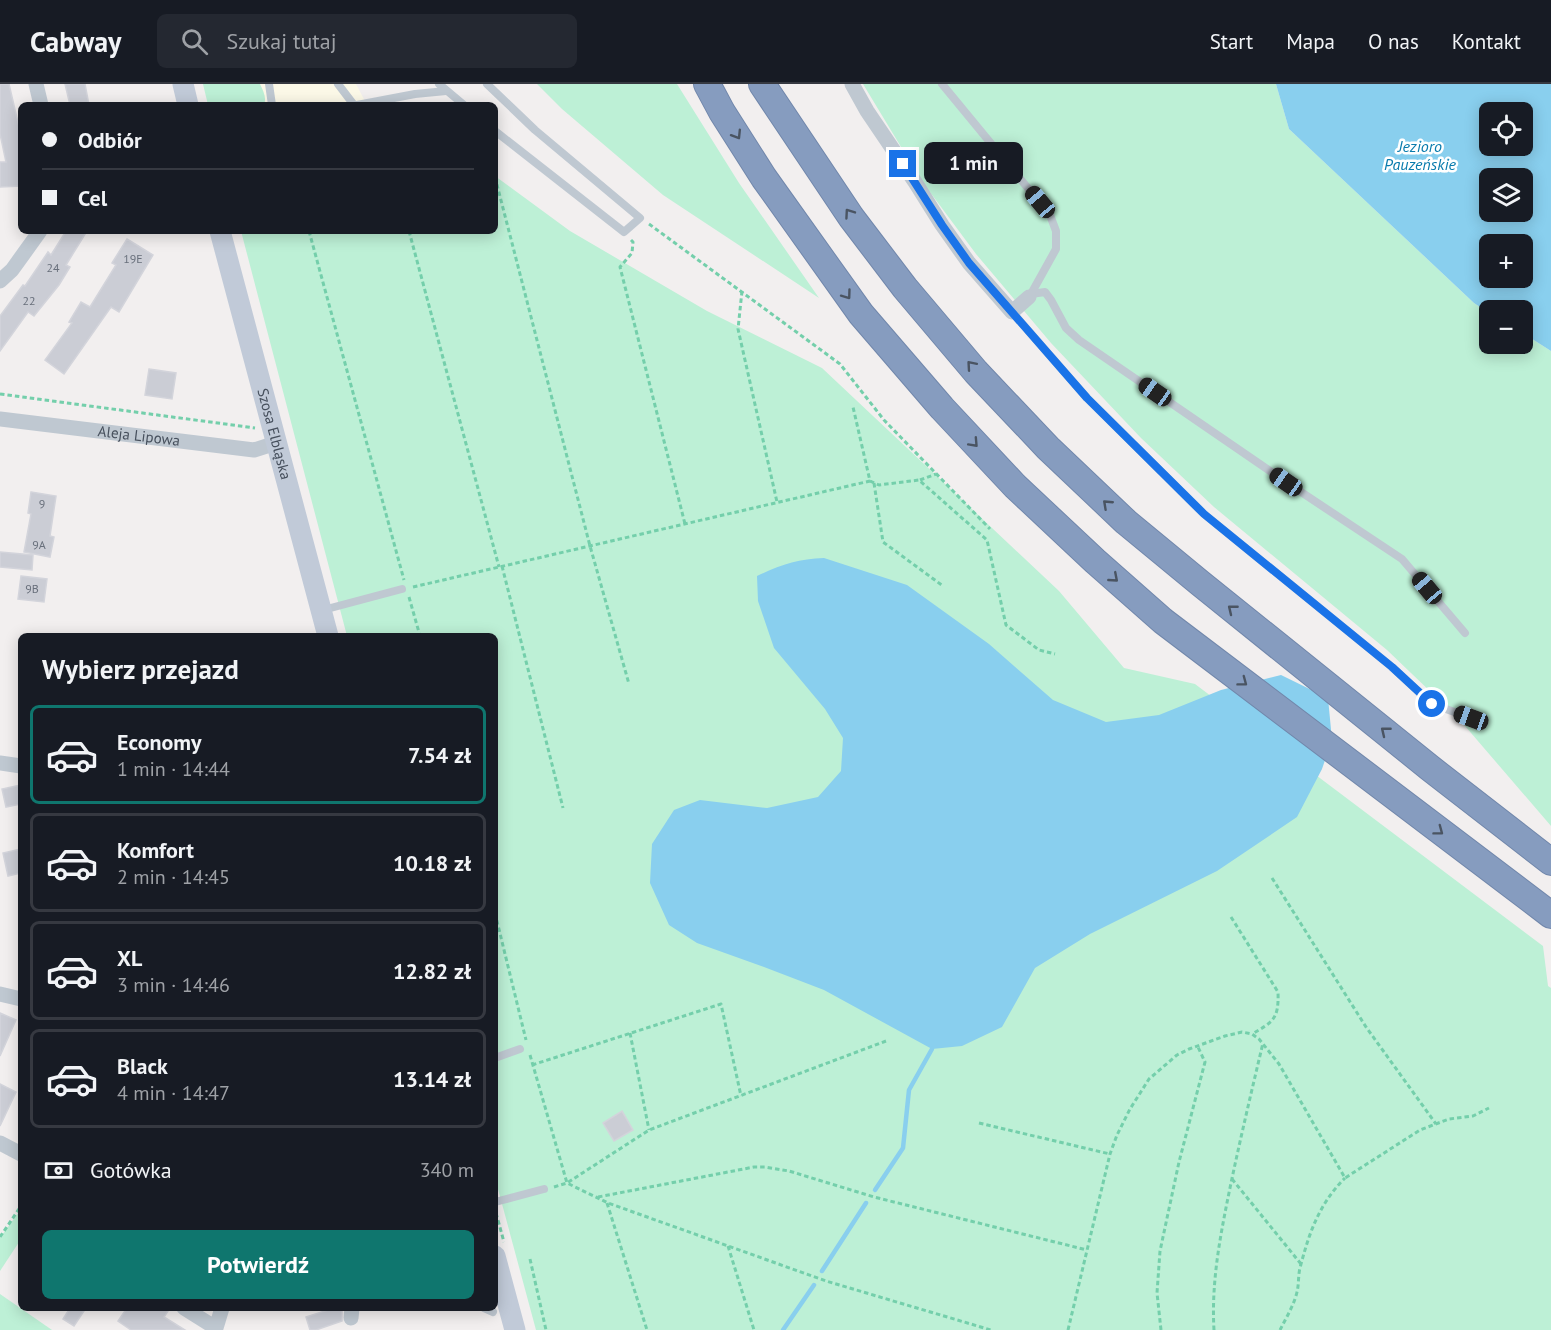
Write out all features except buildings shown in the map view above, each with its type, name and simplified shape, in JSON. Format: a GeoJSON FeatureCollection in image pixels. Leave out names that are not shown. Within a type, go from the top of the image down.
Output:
{"type":"FeatureCollection","features":[{"type":"Feature","properties":{"kind":"highway"},"geometry":{"type":"LineString","coordinates":[[707,84],[764,178],[861,314],[942,408],[1015,486],[1163,621],[1551,915]]}},
{"type":"Feature","properties":{"kind":"highway"},"geometry":{"type":"LineString","coordinates":[[762,84],[851,217],[905,288],[976,372],[1048,448],[1126,522],[1200,583],[1551,862]]}},
{"type":"Feature","properties":{"kind":"main road"},"geometry":{"type":"LineString","coordinates":[[183,84],[187,102]]}},
{"type":"Feature","properties":{"kind":"main road","name":"Szosa Elbląska"},"geometry":{"type":"LineString","coordinates":[[221,234],[270,436],[327,633]]}},
{"type":"Feature","properties":{"kind":"main road"},"geometry":{"type":"LineString","coordinates":[[498,1267],[515,1330]]}},
{"type":"Feature","properties":{"kind":"street"},"geometry":{"type":"LineString","coordinates":[[36,84],[40,102]]}},
{"type":"Feature","properties":{"kind":"street"},"geometry":{"type":"LineString","coordinates":[[852,84],[867,111],[969,263],[1012,312],[1030,295]]}},
{"type":"Feature","properties":{"kind":"street"},"geometry":{"type":"LineString","coordinates":[[0,280],[12,270],[37,234]]}},
{"type":"Feature","properties":{"kind":"street","name":"Aleja Lipowa"},"geometry":{"type":"LineString","coordinates":[[0,419],[254,450],[270,436]]}},
{"type":"Feature","properties":{"kind":"street"},"geometry":{"type":"LineString","coordinates":[[0,763],[18,766]]}},
{"type":"Feature","properties":{"kind":"street"},"geometry":{"type":"LineString","coordinates":[[0,994],[18,998]]}},
{"type":"Feature","properties":{"kind":"street"},"geometry":{"type":"LineString","coordinates":[[0,1143],[18,1152]]}},
{"type":"Feature","properties":{"kind":"street"},"geometry":{"type":"LineString","coordinates":[[189,1311],[216,1328],[221,1311]]}},
{"type":"Feature","properties":{"kind":"lane"},"geometry":{"type":"LineString","coordinates":[[269,84],[272,102]]}},
{"type":"Feature","properties":{"kind":"lane"},"geometry":{"type":"LineString","coordinates":[[338,84],[353,102]]}},
{"type":"Feature","properties":{"kind":"lane"},"geometry":{"type":"LineString","coordinates":[[439,84],[460,102]]}},
{"type":"Feature","properties":{"kind":"lane"},"geometry":{"type":"LineString","coordinates":[[487,84],[535,130],[640,218],[624,232],[498,133]]}},
{"type":"Feature","properties":{"kind":"lane"},"geometry":{"type":"LineString","coordinates":[[942,84],[1050,215],[1056,231],[1056,249],[1030,295]]}},
{"type":"Feature","properties":{"kind":"lane"},"geometry":{"type":"LineString","coordinates":[[372,102],[446,91]]}},
{"type":"Feature","properties":{"kind":"lane"},"geometry":{"type":"LineString","coordinates":[[1030,295],[1045,292],[1066,328],[1079,340],[1402,559],[1465,633]]}},
{"type":"Feature","properties":{"kind":"lane"},"geometry":{"type":"LineString","coordinates":[[1012,312],[1087,398],[1204,514],[1392,667],[1432,704],[1471,718]]}},
{"type":"Feature","properties":{"kind":"lane"},"geometry":{"type":"LineString","coordinates":[[321,610],[404,588]]}},
{"type":"Feature","properties":{"kind":"lane"},"geometry":{"type":"LineString","coordinates":[[498,1057],[520,1049]]}},
{"type":"Feature","properties":{"kind":"lane"},"geometry":{"type":"LineString","coordinates":[[498,1201],[544,1189]]}},
{"type":"Feature","properties":{"kind":"path"},"geometry":{"type":"LineString","coordinates":[[498,189],[629,684]]}},
{"type":"Feature","properties":{"kind":"path"},"geometry":{"type":"LineString","coordinates":[[640,218],[840,364],[884,420],[990,530]]}},
{"type":"Feature","properties":{"kind":"path"},"geometry":{"type":"LineString","coordinates":[[624,232],[633,242],[632,253],[620,267],[685,524]]}},
{"type":"Feature","properties":{"kind":"path"},"geometry":{"type":"LineString","coordinates":[[310,234],[404,588],[419,633]]}},
{"type":"Feature","properties":{"kind":"path"},"geometry":{"type":"LineString","coordinates":[[410,234],[563,808]]}},
{"type":"Feature","properties":{"kind":"path"},"geometry":{"type":"LineString","coordinates":[[742,291],[738,329],[777,502]]}},
{"type":"Feature","properties":{"kind":"path"},"geometry":{"type":"LineString","coordinates":[[0,394],[270,436]]}},
{"type":"Feature","properties":{"kind":"path"},"geometry":{"type":"LineString","coordinates":[[854,407],[872,482],[883,542],[943,586]]}},
{"type":"Feature","properties":{"kind":"path"},"geometry":{"type":"LineString","coordinates":[[404,588],[777,502],[872,482],[879,485],[920,480],[936,474]]}},
{"type":"Feature","properties":{"kind":"path"},"geometry":{"type":"LineString","coordinates":[[920,480],[987,540],[1006,626],[1039,650],[1055,654]]}},
{"type":"Feature","properties":{"kind":"path"},"geometry":{"type":"LineString","coordinates":[[1272,878],[1366,1027],[1436,1124]]}},
{"type":"Feature","properties":{"kind":"path"},"geometry":{"type":"LineString","coordinates":[[1231,917],[1278,992],[1276,1013],[1272,1021],[1252,1034]]}},
{"type":"Feature","properties":{"kind":"path"},"geometry":{"type":"LineString","coordinates":[[532,1065],[721,1004],[741,1096]]}},
{"type":"Feature","properties":{"kind":"path"},"geometry":{"type":"LineString","coordinates":[[1068,1330],[1110,1155],[1117,1135],[1149,1079],[1177,1055],[1197,1045],[1225,1036],[1242,1032],[1252,1034],[1263,1043],[1280,1064],[1345,1178]]}},
{"type":"Feature","properties":{"kind":"path"},"geometry":{"type":"LineString","coordinates":[[630,1033],[649,1130]]}},
{"type":"Feature","properties":{"kind":"path"},"geometry":{"type":"LineString","coordinates":[[886,1041],[649,1130],[567,1183],[607,1202],[826,1281],[991,1330]]}},
{"type":"Feature","properties":{"kind":"path"},"geometry":{"type":"LineString","coordinates":[[1214,1330],[1212,1305],[1220,1236],[1263,1043]]}},
{"type":"Feature","properties":{"kind":"path"},"geometry":{"type":"LineString","coordinates":[[1161,1330],[1157,1293],[1160,1251],[1179,1162],[1205,1062],[1197,1045]]}},
{"type":"Feature","properties":{"kind":"path"},"geometry":{"type":"LineString","coordinates":[[1280,1330],[1297,1291],[1308,1238],[1318,1212],[1335,1187],[1345,1178],[1420,1130],[1449,1119],[1473,1116],[1489,1108]]}},
{"type":"Feature","properties":{"kind":"path"},"geometry":{"type":"LineString","coordinates":[[979,1123],[1110,1155]]}},
{"type":"Feature","properties":{"kind":"path"},"geometry":{"type":"LineString","coordinates":[[597,1197],[754,1167],[765,1167],[789,1171],[874,1197],[1087,1251]]}},
{"type":"Feature","properties":{"kind":"path"},"geometry":{"type":"LineString","coordinates":[[1232,1179],[1301,1265]]}},
{"type":"Feature","properties":{"kind":"path"},"geometry":{"type":"LineString","coordinates":[[607,1202],[647,1330]]}},
{"type":"Feature","properties":{"kind":"path"},"geometry":{"type":"LineString","coordinates":[[0,1237],[18,1210]]}},
{"type":"Feature","properties":{"kind":"path"},"geometry":{"type":"LineString","coordinates":[[728,1246],[754,1330]]}},
{"type":"Feature","properties":{"kind":"path"},"geometry":{"type":"LineString","coordinates":[[530,1259],[546,1330]]}},
{"type":"Feature","properties":{"kind":"shaded area"},"geometry":{"type":"Polygon","coordinates":[[[210,84],[356,84],[365,102],[216,102],[210,84]]]}},
{"type":"Feature","properties":{"kind":"green space"},"geometry":{"type":"Polygon","coordinates":[[[203,84],[260,84],[265,97],[265,102],[207,102],[203,84]]]}},
{"type":"Feature","properties":{"kind":"green space"},"geometry":{"type":"Polygon","coordinates":[[[537,84],[677,84],[739,183],[819,298],[663,195],[562,109],[537,84]]]}},
{"type":"Feature","properties":{"kind":"green space"},"geometry":{"type":"Polygon","coordinates":[[[863,84],[1276,84],[1289,129],[1479,306],[1479,354],[1533,354],[1533,339],[1551,351],[1551,826],[1459,719],[1387,650],[1214,507],[1141,438],[1051,343],[976,254],[921,180],[863,84]]]}},
{"type":"Feature","properties":{"kind":"green space"},"geometry":{"type":"Polygon","coordinates":[[[498,178],[570,231],[707,311],[822,368],[1059,591],[1124,668],[1195,684],[1543,946],[1548,986],[1551,988],[1551,1330],[536,1330],[498,1189],[498,633],[346,633],[242,234],[498,234],[498,178]]]}},
{"type":"Feature","properties":{"kind":"green space"},"geometry":{"type":"Polygon","coordinates":[[[18,1213],[18,1244],[0,1271],[0,1238],[18,1213]]]}},
{"type":"Feature","properties":{"kind":"green space"},"geometry":{"type":"Polygon","coordinates":[[[0,1294],[18,1306],[18,1311],[25,1311],[52,1330],[0,1330],[0,1294]]]}},
{"type":"Feature","properties":{"kind":"water","name":"Jezioro Pauzeńskie"},"geometry":{"type":"Polygon","coordinates":[[[1276,84],[1551,84],[1551,351],[1533,339],[1533,300],[1479,300],[1479,306],[1289,129],[1276,84]]]}},
{"type":"Feature","properties":{"kind":"water"},"geometry":{"type":"Polygon","coordinates":[[[824,558],[907,585],[989,644],[1053,700],[1106,722],[1159,715],[1221,690],[1281,675],[1328,698],[1332,740],[1322,769],[1297,817],[1217,871],[1090,934],[1035,968],[1002,1027],[962,1046],[932,1049],[824,990],[697,943],[669,925],[650,883],[652,844],[674,810],[700,800],[767,808],[818,797],[841,771],[843,738],[825,709],[774,648],[758,601],[757,576],[789,563],[824,558]]]}},
{"type":"Feature","properties":{"kind":"waterway"},"geometry":{"type":"LineString","coordinates":[[875,1190],[903,1148],[909,1090],[932,1049]]}},
{"type":"Feature","properties":{"kind":"waterway"},"geometry":{"type":"LineString","coordinates":[[822,1271],[866,1203]]}},
{"type":"Feature","properties":{"kind":"waterway"},"geometry":{"type":"LineString","coordinates":[[783,1330],[814,1285]]}},
{"type":"Feature","properties":{"kind":"route"},"geometry":{"type":"LineString","coordinates":[[903,164],[969,263],[1087,398],[1132,444],[1204,514],[1392,667],[1432,704]]}}]}
